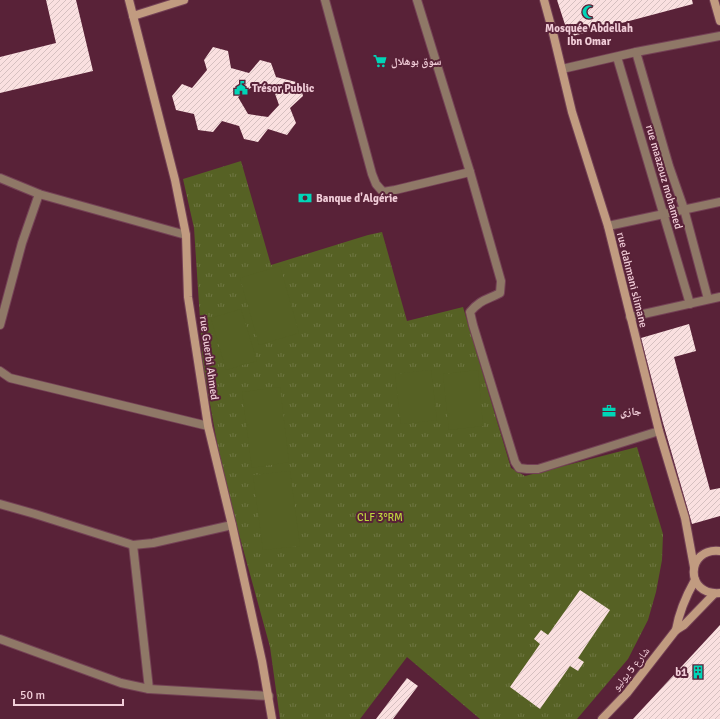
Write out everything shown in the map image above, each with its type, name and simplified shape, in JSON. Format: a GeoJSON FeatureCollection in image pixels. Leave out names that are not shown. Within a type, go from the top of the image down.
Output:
{"type":"FeatureCollection","features":[{"type":"Feature","properties":{"kind":"main road","name":"rue Guerbi Ahmed"},"geometry":{"type":"LineString","coordinates":[[129,0],[175,180],[186,235],[188,297],[208,426],[232,525],[269,696],[272,719]]}},
{"type":"Feature","properties":{"kind":"main road"},"geometry":{"type":"LineString","coordinates":[[133,16],[184,0]]}},
{"type":"Feature","properties":{"kind":"main road","name":"rue dahmani slimane"},"geometry":{"type":"LineString","coordinates":[[544,0],[572,112],[608,226],[659,431],[685,518],[695,580]]}},
{"type":"Feature","properties":{"kind":"main road"},"geometry":{"type":"LineString","coordinates":[[714,0],[720,21]]}},
{"type":"Feature","properties":{"kind":"main road"},"geometry":{"type":"LineString","coordinates":[[694,567],[704,553],[710,551],[720,551]]}},
{"type":"Feature","properties":{"kind":"main road"},"geometry":{"type":"LineString","coordinates":[[695,580],[702,590],[717,594]]}},
{"type":"Feature","properties":{"kind":"main road","name":"شارع 5 يوليو"},"geometry":{"type":"LineString","coordinates":[[676,630],[678,617],[684,600],[695,580]]}},
{"type":"Feature","properties":{"kind":"main road","name":"شارع 5 يوليو"},"geometry":{"type":"LineString","coordinates":[[602,719],[627,693],[676,630],[717,594]]}},
{"type":"Feature","properties":{"kind":"street"},"geometry":{"type":"LineString","coordinates":[[325,0],[376,184],[383,192],[470,172]]}},
{"type":"Feature","properties":{"kind":"street"},"geometry":{"type":"LineString","coordinates":[[417,0],[470,172],[501,281],[500,294],[476,304],[470,312],[515,462],[519,468],[538,469],[659,431]]}},
{"type":"Feature","properties":{"kind":"street"},"geometry":{"type":"LineString","coordinates":[[562,69],[636,52],[720,36]]}},
{"type":"Feature","properties":{"kind":"street","name":"rue maazouz mohamed"},"geometry":{"type":"LineString","coordinates":[[636,52],[668,166],[684,209],[708,299]]}},
{"type":"Feature","properties":{"kind":"street","name":"rue maazouz mohamed"},"geometry":{"type":"LineString","coordinates":[[618,57],[690,304]]}},
{"type":"Feature","properties":{"kind":"street"},"geometry":{"type":"LineString","coordinates":[[0,178],[39,194],[186,235]]}},
{"type":"Feature","properties":{"kind":"street"},"geometry":{"type":"LineString","coordinates":[[0,324],[22,243],[39,194]]}},
{"type":"Feature","properties":{"kind":"street"},"geometry":{"type":"LineString","coordinates":[[608,226],[720,202]]}},
{"type":"Feature","properties":{"kind":"street"},"geometry":{"type":"LineString","coordinates":[[630,317],[720,297]]}},
{"type":"Feature","properties":{"kind":"street"},"geometry":{"type":"LineString","coordinates":[[0,371],[10,378],[208,426]]}},
{"type":"Feature","properties":{"kind":"street"},"geometry":{"type":"LineString","coordinates":[[0,504],[133,545],[232,525]]}},
{"type":"Feature","properties":{"kind":"street"},"geometry":{"type":"LineString","coordinates":[[133,545],[149,689]]}},
{"type":"Feature","properties":{"kind":"street"},"geometry":{"type":"LineString","coordinates":[[0,639],[121,683],[149,689],[269,696]]}},
{"type":"Feature","properties":{"kind":"green space","name":"CLF 3°RM"},"geometry":{"type":"Polygon","coordinates":[[[241,161],[271,265],[382,232],[407,321],[463,307],[511,468],[525,476],[637,447],[663,534],[662,560],[656,592],[648,620],[628,659],[577,719],[480,719],[407,657],[360,719],[280,719],[270,647],[223,476],[203,365],[194,228],[183,179],[241,161]]]}},
{"type":"Feature","properties":{"kind":"green space"},"geometry":{"type":"Polygon","coordinates":[[[280,266],[299,333],[259,345],[240,278],[280,266]]]}},
{"type":"Feature","properties":{"kind":"green space"},"geometry":{"type":"Polygon","coordinates":[[[241,309],[257,361],[226,370],[211,318],[241,309]]]}},
{"type":"Feature","properties":{"kind":"green space"},"geometry":{"type":"Polygon","coordinates":[[[431,370],[437,420],[401,424],[395,374],[431,370]]]}},
{"type":"Feature","properties":{"kind":"green space"},"geometry":{"type":"Polygon","coordinates":[[[478,370],[483,426],[449,430],[443,374],[478,370]]]}},
{"type":"Feature","properties":{"kind":"green space"},"geometry":{"type":"Polygon","coordinates":[[[280,387],[289,462],[252,468],[242,392],[280,387]]]}},
{"type":"Feature","properties":{"kind":"green space"},"geometry":{"type":"Polygon","coordinates":[[[290,471],[300,546],[263,550],[253,475],[290,471]]]}},
{"type":"Feature","properties":{"kind":"building"},"geometry":{"type":"Polygon","coordinates":[[[46,0],[76,0],[93,71],[0,93],[0,57],[56,43],[46,0]]]}},
{"type":"Feature","properties":{"kind":"building","name":"Mosquée Abdellah Ibn Omar"},"geometry":{"type":"Polygon","coordinates":[[[557,0],[692,0],[693,4],[569,37],[557,0]]]}},
{"type":"Feature","properties":{"kind":"building"},"geometry":{"type":"Polygon","coordinates":[[[213,47],[228,51],[231,68],[249,73],[260,60],[271,63],[276,77],[300,83],[303,96],[290,108],[296,123],[287,135],[268,129],[258,142],[244,139],[239,126],[222,121],[213,132],[198,130],[194,114],[176,110],[172,96],[182,84],[192,88],[207,70],[204,60],[213,47]],[[256,84],[238,97],[248,114],[268,117],[279,105],[273,88],[256,84]]]}},
{"type":"Feature","properties":{"kind":"building"},"geometry":{"type":"Polygon","coordinates":[[[689,324],[696,351],[674,357],[710,490],[720,488],[720,516],[692,524],[663,423],[641,338],[689,324]]]}},
{"type":"Feature","properties":{"kind":"building"},"geometry":{"type":"Polygon","coordinates":[[[580,590],[610,610],[578,658],[584,662],[578,671],[570,666],[540,709],[510,687],[540,644],[534,639],[541,630],[548,635],[580,590]]]}},
{"type":"Feature","properties":{"kind":"building","name":"b1"},"geometry":{"type":"Polygon","coordinates":[[[720,625],[720,719],[633,719],[720,625]]]}},
{"type":"Feature","properties":{"kind":"building"},"geometry":{"type":"Polygon","coordinates":[[[407,678],[418,686],[393,719],[376,719],[407,678]]]}},
{"type":"Feature","properties":{"kind":"place","name":"Mosquée Abdellah Ibn Omar"},"geometry":{"type":"Point","coordinates":[589,12]}},
{"type":"Feature","properties":{"kind":"place","name":"سوق بوهلال"},"geometry":{"type":"Point","coordinates":[380,61]}},
{"type":"Feature","properties":{"kind":"place","name":"Trésor Public"},"geometry":{"type":"Point","coordinates":[241,88]}},
{"type":"Feature","properties":{"kind":"place","name":"Banque d'Algérie"},"geometry":{"type":"Point","coordinates":[305,198]}},
{"type":"Feature","properties":{"kind":"place","name":"جازي"},"geometry":{"type":"Point","coordinates":[609,411]}},
{"type":"Feature","properties":{"kind":"place","name":"b1"},"geometry":{"type":"Point","coordinates":[698,672]}}]}
